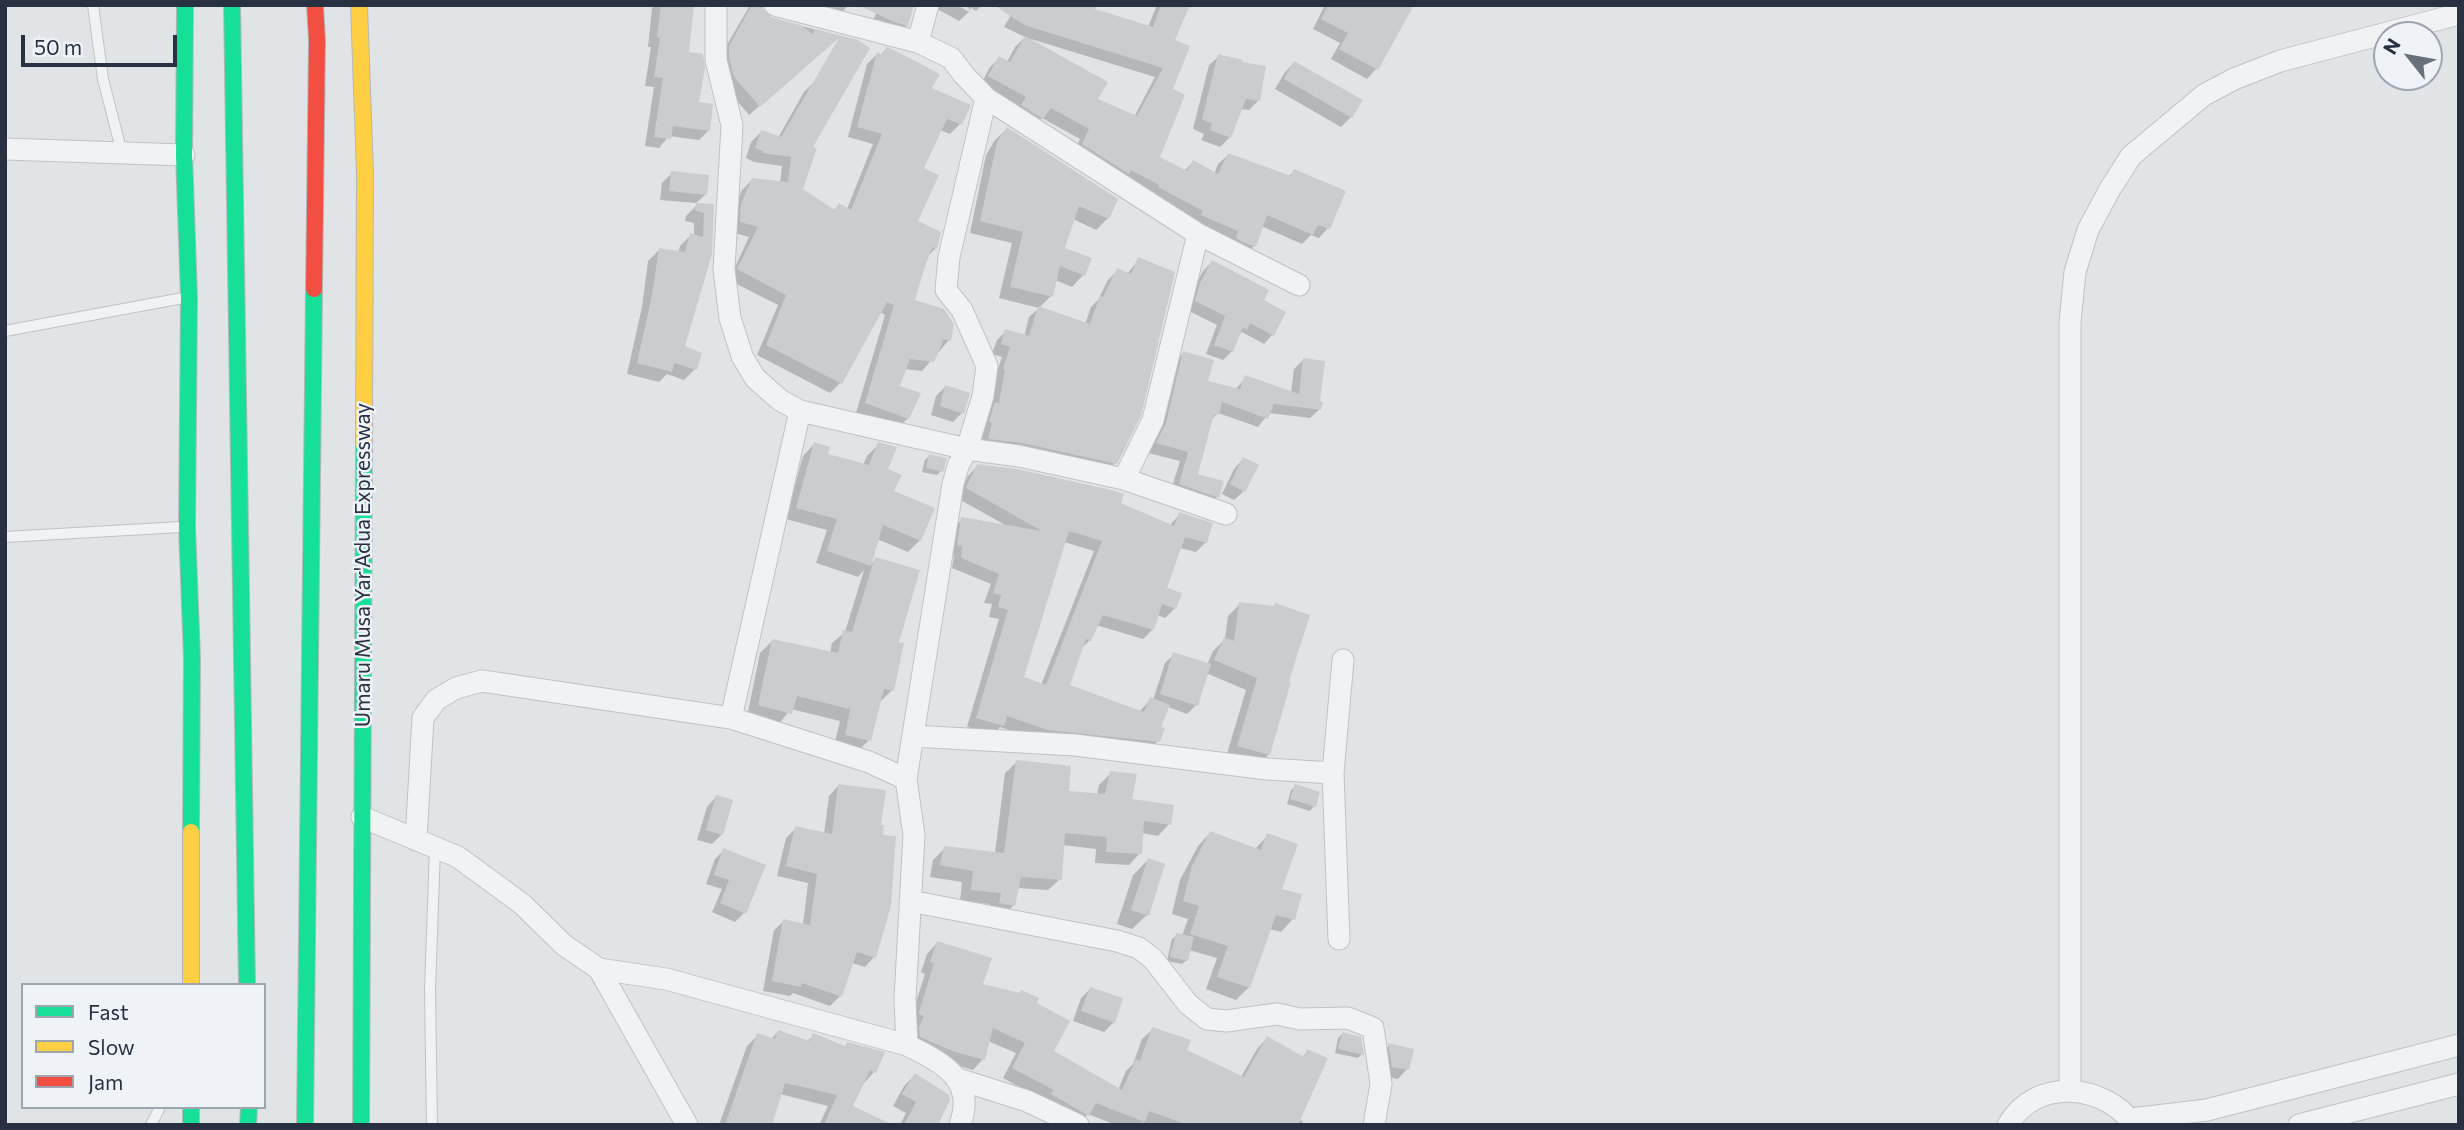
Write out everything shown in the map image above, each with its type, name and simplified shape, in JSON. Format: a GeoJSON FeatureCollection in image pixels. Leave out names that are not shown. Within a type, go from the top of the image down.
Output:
{"type":"FeatureCollection","features":[{"type":"Feature","properties":{"kind":"highway"},"geometry":{"type":"LineString","coordinates":[[185,5],[184,155],[189,297],[187,527],[192,659],[191,983]]}},
{"type":"Feature","properties":{"kind":"highway"},"geometry":{"type":"LineString","coordinates":[[232,5],[247,983]]}},
{"type":"Feature","properties":{"kind":"highway"},"geometry":{"type":"LineString","coordinates":[[306,1122],[317,54],[315,5]]}},
{"type":"Feature","properties":{"kind":"highway","name":"Umaru Musa Yar'Adua Expressway"},"geometry":{"type":"LineString","coordinates":[[359,5],[365,174],[361,1125]]}},
{"type":"Feature","properties":{"kind":"highway"},"geometry":{"type":"LineString","coordinates":[[347,602],[363,522]]}},
{"type":"Feature","properties":{"kind":"highway"},"geometry":{"type":"LineString","coordinates":[[187,527],[207,607]]}},
{"type":"Feature","properties":{"kind":"highway"},"geometry":{"type":"LineString","coordinates":[[227,688],[244,755]]}},
{"type":"Feature","properties":{"kind":"highway"},"geometry":{"type":"LineString","coordinates":[[309,789],[325,709]]}},
{"type":"Feature","properties":{"kind":"street"},"geometry":{"type":"LineString","coordinates":[[716,5],[716,60],[732,125],[723,269],[730,318],[742,356],[755,378],[780,400],[800,411],[967,449],[1019,456],[1124,479],[1226,514]]}},
{"type":"Feature","properties":{"kind":"street"},"geometry":{"type":"LineString","coordinates":[[775,5],[918,43],[951,58],[986,98],[1198,234],[1299,285]]}},
{"type":"Feature","properties":{"kind":"street"},"geometry":{"type":"LineString","coordinates":[[918,43],[928,5]]}},
{"type":"Feature","properties":{"kind":"street"},"geometry":{"type":"LineString","coordinates":[[2070,1091],[2070,322],[2075,272],[2088,230],[2131,156],[2204,94],[2280,61],[2459,14]]}},
{"type":"Feature","properties":{"kind":"street"},"geometry":{"type":"LineString","coordinates":[[906,1045],[905,999],[914,835],[906,779],[953,484],[983,396],[987,366],[962,310],[946,290],[950,257],[986,98]]}},
{"type":"Feature","properties":{"kind":"street"},"geometry":{"type":"LineString","coordinates":[[5,149],[184,155]]}},
{"type":"Feature","properties":{"kind":"street"},"geometry":{"type":"LineString","coordinates":[[1124,479],[1153,420],[1198,234]]}},
{"type":"Feature","properties":{"kind":"street"},"geometry":{"type":"LineString","coordinates":[[731,718],[800,411]]}},
{"type":"Feature","properties":{"kind":"street"},"geometry":{"type":"LineString","coordinates":[[1339,939],[1333,773],[1343,660]]}},
{"type":"Feature","properties":{"kind":"street"},"geometry":{"type":"LineString","coordinates":[[426,844],[423,718],[436,700],[456,688],[482,681],[731,718],[869,762],[906,779]]}},
{"type":"Feature","properties":{"kind":"street"},"geometry":{"type":"LineString","coordinates":[[913,736],[1096,747],[1267,769],[1333,773]]}},
{"type":"Feature","properties":{"kind":"street"},"geometry":{"type":"LineString","coordinates":[[362,817],[457,857],[522,904],[564,945],[599,969],[666,979],[906,1045],[941,1064],[958,1079],[965,1093],[966,1108],[960,1125]]}},
{"type":"Feature","properties":{"kind":"street"},"geometry":{"type":"LineString","coordinates":[[910,901],[1117,941],[1139,948],[1153,959],[1188,1004],[1207,1019],[1226,1021],[1277,1014],[1300,1019],[1348,1018],[1373,1028],[1381,1084],[1374,1125]]}},
{"type":"Feature","properties":{"kind":"street"},"geometry":{"type":"LineString","coordinates":[[599,969],[687,1125]]}},
{"type":"Feature","properties":{"kind":"street"},"geometry":{"type":"LineString","coordinates":[[2008,1125],[2030,1103],[2052,1093],[2078,1090],[2104,1097],[2125,1112],[2132,1122],[2207,1110],[2459,1045]]}},
{"type":"Feature","properties":{"kind":"street"},"geometry":{"type":"LineString","coordinates":[[958,1079],[1027,1101],[1078,1125]]}},
{"type":"Feature","properties":{"kind":"street"},"geometry":{"type":"LineString","coordinates":[[2299,1125],[2459,1084]]}},
{"type":"Feature","properties":{"kind":"lane"},"geometry":{"type":"LineString","coordinates":[[93,5],[103,79],[122,153]]}},
{"type":"Feature","properties":{"kind":"lane"},"geometry":{"type":"LineString","coordinates":[[5,331],[189,297]]}},
{"type":"Feature","properties":{"kind":"lane"},"geometry":{"type":"LineString","coordinates":[[5,537],[187,527]]}},
{"type":"Feature","properties":{"kind":"lane"},"geometry":{"type":"LineString","coordinates":[[426,844],[432,1125]]}},
{"type":"Feature","properties":{"kind":"lane"},"geometry":{"type":"LineString","coordinates":[[151,1125],[159,1109]]}},
{"type":"Feature","properties":{"kind":"building"},"geometry":{"type":"Polygon","coordinates":[[[661,5],[694,5],[689,52],[703,54],[705,68],[699,102],[713,104],[710,131],[673,126],[671,139],[654,137],[663,78],[654,77],[660,38],[657,37],[661,5]]]}},
{"type":"Feature","properties":{"kind":"building"},"geometry":{"type":"Polygon","coordinates":[[[752,5],[762,8],[771,17],[800,25],[813,34],[815,29],[858,40],[870,48],[813,147],[817,148],[803,189],[835,210],[839,203],[851,210],[882,134],[857,127],[877,52],[882,55],[886,47],[892,49],[940,74],[932,88],[971,105],[962,125],[947,119],[924,168],[939,175],[918,221],[941,232],[937,249],[933,247],[926,263],[915,300],[944,309],[954,324],[951,341],[944,339],[934,362],[910,359],[900,386],[921,393],[909,419],[865,403],[894,305],[887,302],[842,384],[766,345],[786,295],[737,269],[758,227],[740,222],[741,204],[752,178],[788,182],[791,157],[762,153],[763,151],[755,148],[761,130],[781,137],[839,38],[760,107],[734,77],[729,58],[729,46],[752,5]]]}},
{"type":"Feature","properties":{"kind":"building"},"geometry":{"type":"Polygon","coordinates":[[[858,5],[914,5],[908,26],[858,5]]]}},
{"type":"Feature","properties":{"kind":"building"},"geometry":{"type":"Polygon","coordinates":[[[994,5],[1097,5],[1095,9],[1153,27],[1161,5],[1190,5],[1175,40],[1190,46],[1173,89],[1185,95],[1160,157],[1187,171],[1193,160],[1218,174],[1228,153],[1291,176],[1294,169],[1346,191],[1330,229],[1318,225],[1313,235],[1267,215],[1256,247],[1245,243],[1236,238],[1238,231],[1201,215],[1203,211],[1131,170],[1129,174],[1082,144],[1089,129],[1051,108],[1043,119],[1021,105],[1026,97],[988,76],[999,56],[1010,62],[1025,36],[1108,82],[1098,99],[1137,116],[1163,68],[1024,25],[994,5]]]}},
{"type":"Feature","properties":{"kind":"building"},"geometry":{"type":"Polygon","coordinates":[[[1328,5],[1414,5],[1378,70],[1339,49],[1348,33],[1321,19],[1328,5]]]}},
{"type":"Feature","properties":{"kind":"building"},"geometry":{"type":"Polygon","coordinates":[[[1218,54],[1266,66],[1260,101],[1246,99],[1231,138],[1210,130],[1212,124],[1202,119],[1218,54]]]}},
{"type":"Feature","properties":{"kind":"building"},"geometry":{"type":"Polygon","coordinates":[[[1294,61],[1363,100],[1352,118],[1284,79],[1294,61]]]}},
{"type":"Feature","properties":{"kind":"building"},"geometry":{"type":"Polygon","coordinates":[[[1007,127],[1118,199],[1109,219],[1079,206],[1065,248],[1092,258],[1085,276],[1060,266],[1053,297],[1010,287],[1023,232],[980,221],[997,142],[1007,127]]]}},
{"type":"Feature","properties":{"kind":"building"},"geometry":{"type":"Polygon","coordinates":[[[671,171],[709,175],[707,195],[669,191],[671,171]]]}},
{"type":"Feature","properties":{"kind":"building"},"geometry":{"type":"Polygon","coordinates":[[[696,203],[714,204],[712,254],[685,346],[702,353],[697,370],[674,363],[672,372],[637,363],[659,248],[685,252],[690,233],[703,237],[704,213],[695,210],[696,203]]]}},
{"type":"Feature","properties":{"kind":"building"},"geometry":{"type":"Polygon","coordinates":[[[1138,257],[1175,272],[1141,416],[1117,464],[1022,443],[988,439],[992,423],[989,422],[995,402],[999,403],[1005,370],[1003,369],[1010,347],[1001,344],[1005,329],[1029,336],[1038,306],[1090,324],[1100,296],[1103,297],[1117,268],[1131,274],[1138,257]]]}},
{"type":"Feature","properties":{"kind":"building"},"geometry":{"type":"Polygon","coordinates":[[[1212,260],[1269,290],[1264,300],[1286,312],[1274,336],[1250,323],[1247,330],[1243,327],[1233,352],[1214,345],[1225,316],[1195,301],[1200,283],[1212,260]]]}},
{"type":"Feature","properties":{"kind":"building"},"geometry":{"type":"Polygon","coordinates":[[[1183,351],[1214,360],[1208,381],[1240,389],[1245,375],[1299,394],[1303,358],[1325,361],[1321,410],[1274,404],[1268,419],[1222,402],[1219,415],[1214,414],[1198,474],[1224,481],[1219,498],[1179,484],[1188,452],[1156,443],[1166,423],[1183,351]]]}},
{"type":"Feature","properties":{"kind":"building"},"geometry":{"type":"Polygon","coordinates":[[[945,385],[970,393],[964,414],[940,406],[945,385]]]}},
{"type":"Feature","properties":{"kind":"building"},"geometry":{"type":"Polygon","coordinates":[[[814,442],[830,447],[828,454],[869,465],[878,442],[897,447],[888,469],[902,475],[894,491],[935,508],[921,541],[883,525],[871,566],[827,551],[837,519],[796,508],[814,442]]]}},
{"type":"Feature","properties":{"kind":"building"},"geometry":{"type":"Polygon","coordinates":[[[929,454],[947,458],[943,472],[926,468],[929,454]]]}},
{"type":"Feature","properties":{"kind":"building"},"geometry":{"type":"Polygon","coordinates":[[[1243,457],[1259,465],[1245,492],[1230,484],[1243,457]]]}},
{"type":"Feature","properties":{"kind":"building"},"geometry":{"type":"Polygon","coordinates":[[[977,464],[1017,469],[1124,494],[1121,503],[1174,526],[1179,512],[1213,523],[1207,543],[1185,537],[1167,588],[1182,593],[1176,609],[1162,604],[1154,630],[1103,615],[1091,641],[1086,639],[1070,685],[1144,712],[1150,697],[1170,705],[1161,727],[1165,728],[1160,742],[1048,730],[1007,716],[1004,726],[976,718],[1008,610],[998,607],[1001,595],[993,593],[999,574],[961,558],[962,546],[957,545],[961,517],[1042,531],[966,488],[977,464]],[[1069,531],[1024,677],[1046,685],[1102,541],[1069,531]]]}},
{"type":"Feature","properties":{"kind":"building"},"geometry":{"type":"Polygon","coordinates":[[[875,557],[920,570],[899,642],[904,643],[894,691],[884,689],[871,741],[845,735],[850,709],[797,696],[792,714],[758,705],[772,639],[838,653],[843,630],[852,632],[875,557]]]}},
{"type":"Feature","properties":{"kind":"building"},"geometry":{"type":"Polygon","coordinates":[[[1239,602],[1274,606],[1275,603],[1310,615],[1270,755],[1237,746],[1257,678],[1214,660],[1224,637],[1234,641],[1239,602]]]}},
{"type":"Feature","properties":{"kind":"building"},"geometry":{"type":"Polygon","coordinates":[[[1173,652],[1211,664],[1198,706],[1160,694],[1173,652]]]}},
{"type":"Feature","properties":{"kind":"building"},"geometry":{"type":"Polygon","coordinates":[[[1016,760],[1071,766],[1069,791],[1105,794],[1110,771],[1137,774],[1132,799],[1174,805],[1171,825],[1144,821],[1142,854],[1106,852],[1107,837],[1065,833],[1062,880],[1021,877],[1015,906],[999,903],[1001,893],[971,890],[973,871],[940,865],[944,846],[1004,853],[1016,760]]]}},
{"type":"Feature","properties":{"kind":"building"},"geometry":{"type":"Polygon","coordinates":[[[838,784],[886,790],[881,825],[884,825],[883,835],[896,836],[891,906],[876,958],[857,952],[842,997],[802,983],[801,987],[772,981],[783,919],[810,925],[817,874],[786,866],[795,826],[832,834],[838,784]]]}},
{"type":"Feature","properties":{"kind":"building"},"geometry":{"type":"Polygon","coordinates":[[[1295,784],[1320,792],[1316,807],[1290,799],[1295,784]]]}},
{"type":"Feature","properties":{"kind":"building"},"geometry":{"type":"Polygon","coordinates":[[[716,795],[733,800],[723,835],[706,830],[716,795]]]}},
{"type":"Feature","properties":{"kind":"building"},"geometry":{"type":"Polygon","coordinates":[[[1210,831],[1261,850],[1267,833],[1298,844],[1282,889],[1302,894],[1295,920],[1276,915],[1250,988],[1217,977],[1228,946],[1190,934],[1199,906],[1183,901],[1192,866],[1210,831]]]}},
{"type":"Feature","properties":{"kind":"building"},"geometry":{"type":"Polygon","coordinates":[[[723,848],[766,865],[746,914],[720,903],[729,880],[714,875],[723,848]]]}},
{"type":"Feature","properties":{"kind":"building"},"geometry":{"type":"Polygon","coordinates":[[[1148,858],[1165,864],[1149,916],[1131,910],[1148,858]]]}},
{"type":"Feature","properties":{"kind":"building"},"geometry":{"type":"Polygon","coordinates":[[[1176,933],[1194,937],[1188,961],[1170,957],[1176,933]]]}},
{"type":"Feature","properties":{"kind":"building"},"geometry":{"type":"Polygon","coordinates":[[[937,941],[992,958],[983,984],[1020,993],[1021,990],[1039,998],[1037,1003],[1070,1021],[1054,1051],[1122,1090],[1136,1059],[1140,1061],[1152,1027],[1191,1040],[1187,1050],[1244,1077],[1267,1036],[1304,1057],[1307,1049],[1328,1058],[1298,1125],[1188,1125],[1149,1111],[1145,1122],[1096,1103],[1089,1116],[1051,1094],[1054,1090],[1012,1068],[1025,1043],[993,1028],[985,1060],[955,1052],[920,1037],[919,1027],[924,1016],[919,1012],[934,963],[930,962],[937,941]]]}},
{"type":"Feature","properties":{"kind":"building"},"geometry":{"type":"Polygon","coordinates":[[[1090,987],[1123,998],[1115,1023],[1081,1011],[1090,987]]]}},
{"type":"Feature","properties":{"kind":"building"},"geometry":{"type":"Polygon","coordinates":[[[778,1030],[809,1041],[813,1033],[845,1046],[847,1042],[885,1052],[876,1073],[870,1070],[853,1106],[893,1125],[824,1125],[837,1095],[785,1083],[772,1125],[725,1125],[757,1033],[775,1039],[778,1030]]]}},
{"type":"Feature","properties":{"kind":"building"},"geometry":{"type":"Polygon","coordinates":[[[1342,1032],[1361,1037],[1364,1055],[1338,1049],[1342,1032]]]}},
{"type":"Feature","properties":{"kind":"building"},"geometry":{"type":"Polygon","coordinates":[[[1388,1043],[1414,1049],[1409,1070],[1392,1067],[1388,1043]]]}},
{"type":"Feature","properties":{"kind":"building"},"geometry":{"type":"Polygon","coordinates":[[[915,1073],[949,1095],[950,1100],[938,1125],[904,1125],[916,1102],[902,1094],[915,1073]]]}},
{"type":"Feature","properties":{"kind":"traffic: fast"},"geometry":{"type":"LineString","coordinates":[[185,5],[184,155],[189,297],[187,527],[192,658],[191,832]]}},
{"type":"Feature","properties":{"kind":"traffic: fast"},"geometry":{"type":"LineString","coordinates":[[232,5],[247,983]]}},
{"type":"Feature","properties":{"kind":"traffic: fast"},"geometry":{"type":"LineString","coordinates":[[305,1125],[314,289]]}},
{"type":"Feature","properties":{"kind":"traffic: fast"},"geometry":{"type":"LineString","coordinates":[[361,1125],[364,444]]}},
{"type":"Feature","properties":{"kind":"traffic: fast"},"geometry":{"type":"LineString","coordinates":[[191,1109],[191,1125]]}},
{"type":"Feature","properties":{"kind":"traffic: fast"},"geometry":{"type":"LineString","coordinates":[[248,1125],[249,1109]]}},
{"type":"Feature","properties":{"kind":"traffic: slow"},"geometry":{"type":"LineString","coordinates":[[359,5],[365,174],[364,444]]}},
{"type":"Feature","properties":{"kind":"traffic: slow"},"geometry":{"type":"LineString","coordinates":[[191,832],[191,983]]}},
{"type":"Feature","properties":{"kind":"traffic: jam"},"geometry":{"type":"LineString","coordinates":[[314,289],[317,40],[315,5]]}}]}
